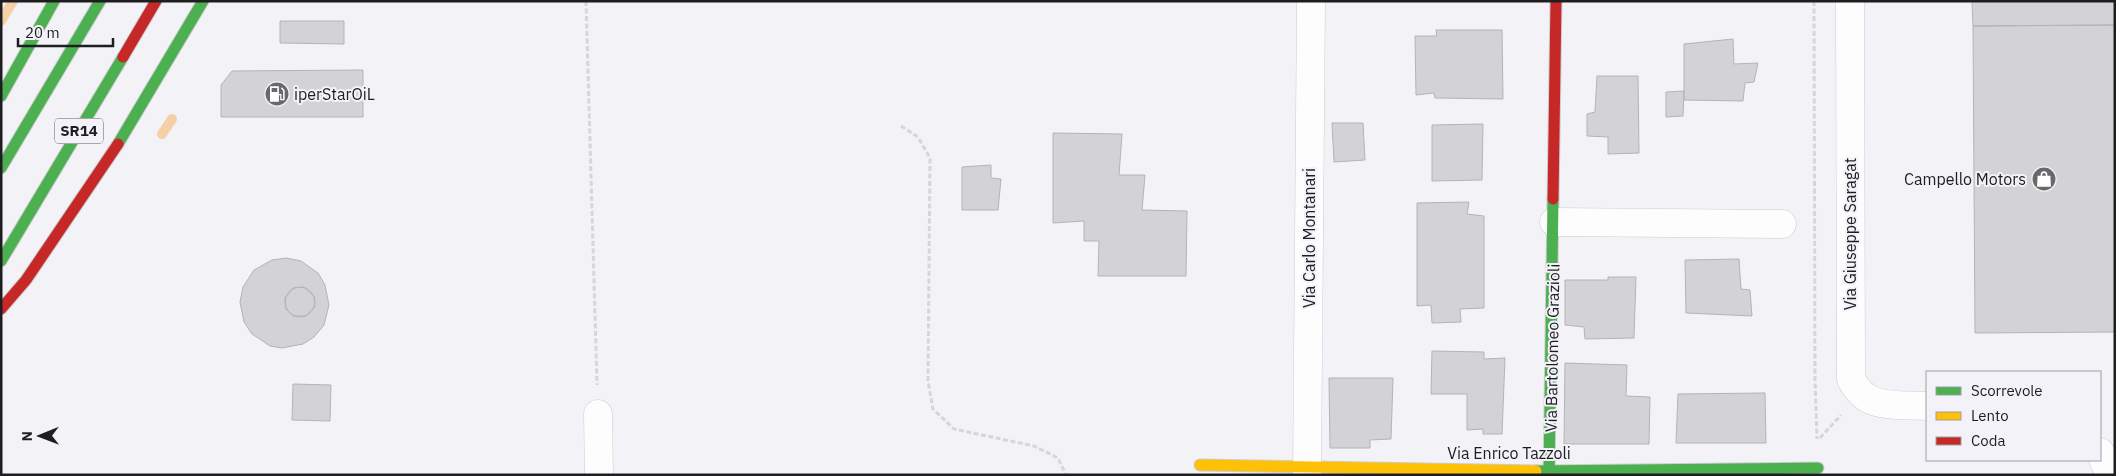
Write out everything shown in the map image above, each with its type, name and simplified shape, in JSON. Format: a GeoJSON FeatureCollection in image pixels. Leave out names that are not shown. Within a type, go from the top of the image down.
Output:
{"type":"FeatureCollection","features":[{"type":"Feature","properties":{"kind":"street"},"geometry":{"type":"LineString","coordinates":[[1,96],[54,1]]}},
{"type":"Feature","properties":{"kind":"street","name":"SR14"},"geometry":{"type":"LineString","coordinates":[[1,168],[100,1]]}},
{"type":"Feature","properties":{"kind":"street","name":"SR14"},"geometry":{"type":"LineString","coordinates":[[1,261],[156,1]]}},
{"type":"Feature","properties":{"kind":"street"},"geometry":{"type":"LineString","coordinates":[[1,309],[26,280],[122,138],[203,1]]}},
{"type":"Feature","properties":{"kind":"street","name":"Via Carlo Montanari"},"geometry":{"type":"LineString","coordinates":[[1307,471],[1310,1]]}},
{"type":"Feature","properties":{"kind":"street","name":"Via Bartolomeo Grazioli"},"geometry":{"type":"LineString","coordinates":[[1549,472],[1556,1]]}},
{"type":"Feature","properties":{"kind":"street","name":"Via Giuseppe Saragat"},"geometry":{"type":"LineString","coordinates":[[1850,1],[1850,372],[1861,395]]}},
{"type":"Feature","properties":{"kind":"street"},"geometry":{"type":"LineString","coordinates":[[1554,222],[1782,224]]}},
{"type":"Feature","properties":{"kind":"street"},"geometry":{"type":"LineString","coordinates":[[1861,395],[1874,402],[1926,406]]}},
{"type":"Feature","properties":{"kind":"street"},"geometry":{"type":"LineString","coordinates":[[598,414],[599,475]]}},
{"type":"Feature","properties":{"kind":"street"},"geometry":{"type":"LineString","coordinates":[[2101,454],[2110,475]]}},
{"type":"Feature","properties":{"kind":"street","name":"Via Enrico Tazzoli"},"geometry":{"type":"LineString","coordinates":[[1200,465],[1307,471],[1549,472],[1818,468]]}},
{"type":"Feature","properties":{"kind":"path"},"geometry":{"type":"LineString","coordinates":[[586,1],[598,414]]}},
{"type":"Feature","properties":{"kind":"path"},"geometry":{"type":"LineString","coordinates":[[1814,1],[1815,380],[1818,468]]}},
{"type":"Feature","properties":{"kind":"path"},"geometry":{"type":"LineString","coordinates":[[901,126],[918,137],[930,158],[928,381],[933,409],[954,429],[1034,446],[1058,458],[1066,475]]}},
{"type":"Feature","properties":{"kind":"path"},"geometry":{"type":"LineString","coordinates":[[1818,468],[1820,436],[1861,395]]}},
{"type":"Feature","properties":{"kind":"building"},"geometry":{"type":"Polygon","coordinates":[[[1972,1],[2115,1],[2115,25],[1973,26],[1972,1]]]}},
{"type":"Feature","properties":{"kind":"building"},"geometry":{"type":"Polygon","coordinates":[[[280,21],[344,21],[344,44],[280,43],[280,21]]]}},
{"type":"Feature","properties":{"kind":"building","name":"Campello Motors"},"geometry":{"type":"Polygon","coordinates":[[[2115,25],[2115,332],[1975,333],[1973,26],[2115,25]]]}},
{"type":"Feature","properties":{"kind":"building"},"geometry":{"type":"Polygon","coordinates":[[[1436,30],[1502,30],[1503,99],[1435,98],[1434,93],[1416,95],[1415,36],[1437,36],[1436,30]]]}},
{"type":"Feature","properties":{"kind":"building"},"geometry":{"type":"Polygon","coordinates":[[[1733,39],[1734,64],[1758,63],[1754,82],[1745,83],[1743,101],[1684,100],[1684,44],[1733,39]]]}},
{"type":"Feature","properties":{"kind":"building"},"geometry":{"type":"Polygon","coordinates":[[[363,70],[363,117],[221,117],[221,85],[232,71],[363,70]]]}},
{"type":"Feature","properties":{"kind":"building"},"geometry":{"type":"Polygon","coordinates":[[[1597,76],[1638,76],[1639,153],[1608,154],[1608,137],[1587,136],[1587,114],[1595,112],[1597,76]]]}},
{"type":"Feature","properties":{"kind":"building"},"geometry":{"type":"Polygon","coordinates":[[[1684,91],[1683,116],[1666,117],[1666,92],[1684,91]]]}},
{"type":"Feature","properties":{"kind":"building"},"geometry":{"type":"Polygon","coordinates":[[[1332,123],[1363,123],[1365,160],[1334,162],[1332,123]]]}},
{"type":"Feature","properties":{"kind":"building"},"geometry":{"type":"Polygon","coordinates":[[[1483,124],[1482,180],[1432,181],[1432,125],[1483,124]]]}},
{"type":"Feature","properties":{"kind":"building"},"geometry":{"type":"Polygon","coordinates":[[[1053,133],[1122,134],[1119,175],[1145,175],[1142,210],[1187,211],[1186,276],[1098,276],[1099,241],[1084,241],[1084,221],[1053,223],[1053,133]]]}},
{"type":"Feature","properties":{"kind":"building"},"geometry":{"type":"Polygon","coordinates":[[[991,165],[991,178],[1001,179],[998,210],[962,210],[962,167],[991,165]]]}},
{"type":"Feature","properties":{"kind":"building"},"geometry":{"type":"Polygon","coordinates":[[[1469,202],[1467,214],[1484,216],[1484,308],[1460,309],[1461,322],[1432,323],[1431,305],[1417,306],[1417,203],[1469,202]]]}},
{"type":"Feature","properties":{"kind":"building"},"geometry":{"type":"Polygon","coordinates":[[[286,258],[301,261],[318,273],[325,285],[329,305],[324,325],[314,337],[303,344],[282,348],[270,346],[252,334],[244,322],[240,302],[243,287],[254,270],[272,260],[286,258]],[[304,287],[293,288],[285,298],[286,309],[293,316],[306,316],[315,306],[314,296],[304,287]]]}},
{"type":"Feature","properties":{"kind":"building"},"geometry":{"type":"Polygon","coordinates":[[[1739,259],[1741,289],[1750,290],[1752,316],[1686,313],[1685,260],[1739,259]]]}},
{"type":"Feature","properties":{"kind":"building"},"geometry":{"type":"Polygon","coordinates":[[[1608,277],[1636,277],[1634,338],[1585,339],[1584,327],[1565,325],[1565,280],[1608,280],[1608,277]]]}},
{"type":"Feature","properties":{"kind":"building"},"geometry":{"type":"Polygon","coordinates":[[[300,287],[311,291],[315,302],[311,313],[300,317],[289,313],[285,302],[289,291],[300,287]]]}},
{"type":"Feature","properties":{"kind":"building"},"geometry":{"type":"Polygon","coordinates":[[[1432,351],[1484,352],[1484,359],[1505,358],[1502,434],[1483,434],[1483,429],[1467,430],[1467,394],[1431,394],[1432,351]]]}},
{"type":"Feature","properties":{"kind":"building"},"geometry":{"type":"Polygon","coordinates":[[[1565,363],[1627,365],[1626,396],[1650,397],[1649,444],[1564,444],[1565,363]]]}},
{"type":"Feature","properties":{"kind":"building"},"geometry":{"type":"Polygon","coordinates":[[[1329,378],[1393,378],[1391,439],[1370,440],[1370,448],[1330,448],[1329,378]]]}},
{"type":"Feature","properties":{"kind":"building"},"geometry":{"type":"Polygon","coordinates":[[[293,384],[331,385],[330,421],[292,420],[293,384]]]}},
{"type":"Feature","properties":{"kind":"building"},"geometry":{"type":"Polygon","coordinates":[[[1765,393],[1766,443],[1676,443],[1678,394],[1765,393]]]}},
{"type":"Feature","properties":{"kind":"waterway"},"geometry":{"type":"LineString","coordinates":[[1,21],[13,1]]}},
{"type":"Feature","properties":{"kind":"waterway"},"geometry":{"type":"LineString","coordinates":[[162,134],[172,119]]}},
{"type":"Feature","properties":{"kind":"traffic: fast"},"geometry":{"type":"LineString","coordinates":[[1,96],[54,1]]}},
{"type":"Feature","properties":{"kind":"traffic: fast"},"geometry":{"type":"LineString","coordinates":[[1,168],[100,1]]}},
{"type":"Feature","properties":{"kind":"traffic: fast"},"geometry":{"type":"LineString","coordinates":[[118,144],[203,1]]}},
{"type":"Feature","properties":{"kind":"traffic: fast"},"geometry":{"type":"LineString","coordinates":[[1,261],[123,57]]}},
{"type":"Feature","properties":{"kind":"traffic: fast"},"geometry":{"type":"LineString","coordinates":[[1549,475],[1553,199]]}},
{"type":"Feature","properties":{"kind":"traffic: fast"},"geometry":{"type":"LineString","coordinates":[[1536,471],[1818,468]]}},
{"type":"Feature","properties":{"kind":"traffic: slow"},"geometry":{"type":"LineString","coordinates":[[1200,465],[1536,471]]}},
{"type":"Feature","properties":{"kind":"traffic: jam"},"geometry":{"type":"LineString","coordinates":[[123,57],[156,1]]}},
{"type":"Feature","properties":{"kind":"traffic: jam"},"geometry":{"type":"LineString","coordinates":[[1553,199],[1556,1]]}},
{"type":"Feature","properties":{"kind":"traffic: jam"},"geometry":{"type":"LineString","coordinates":[[1,309],[26,280],[118,144]]}},
{"type":"Feature","properties":{"kind":"place","name":"iperStarOiL"},"geometry":{"type":"Point","coordinates":[277,94]}},
{"type":"Feature","properties":{"kind":"place","name":"Campello Motors"},"geometry":{"type":"Point","coordinates":[2044,179]}}]}
